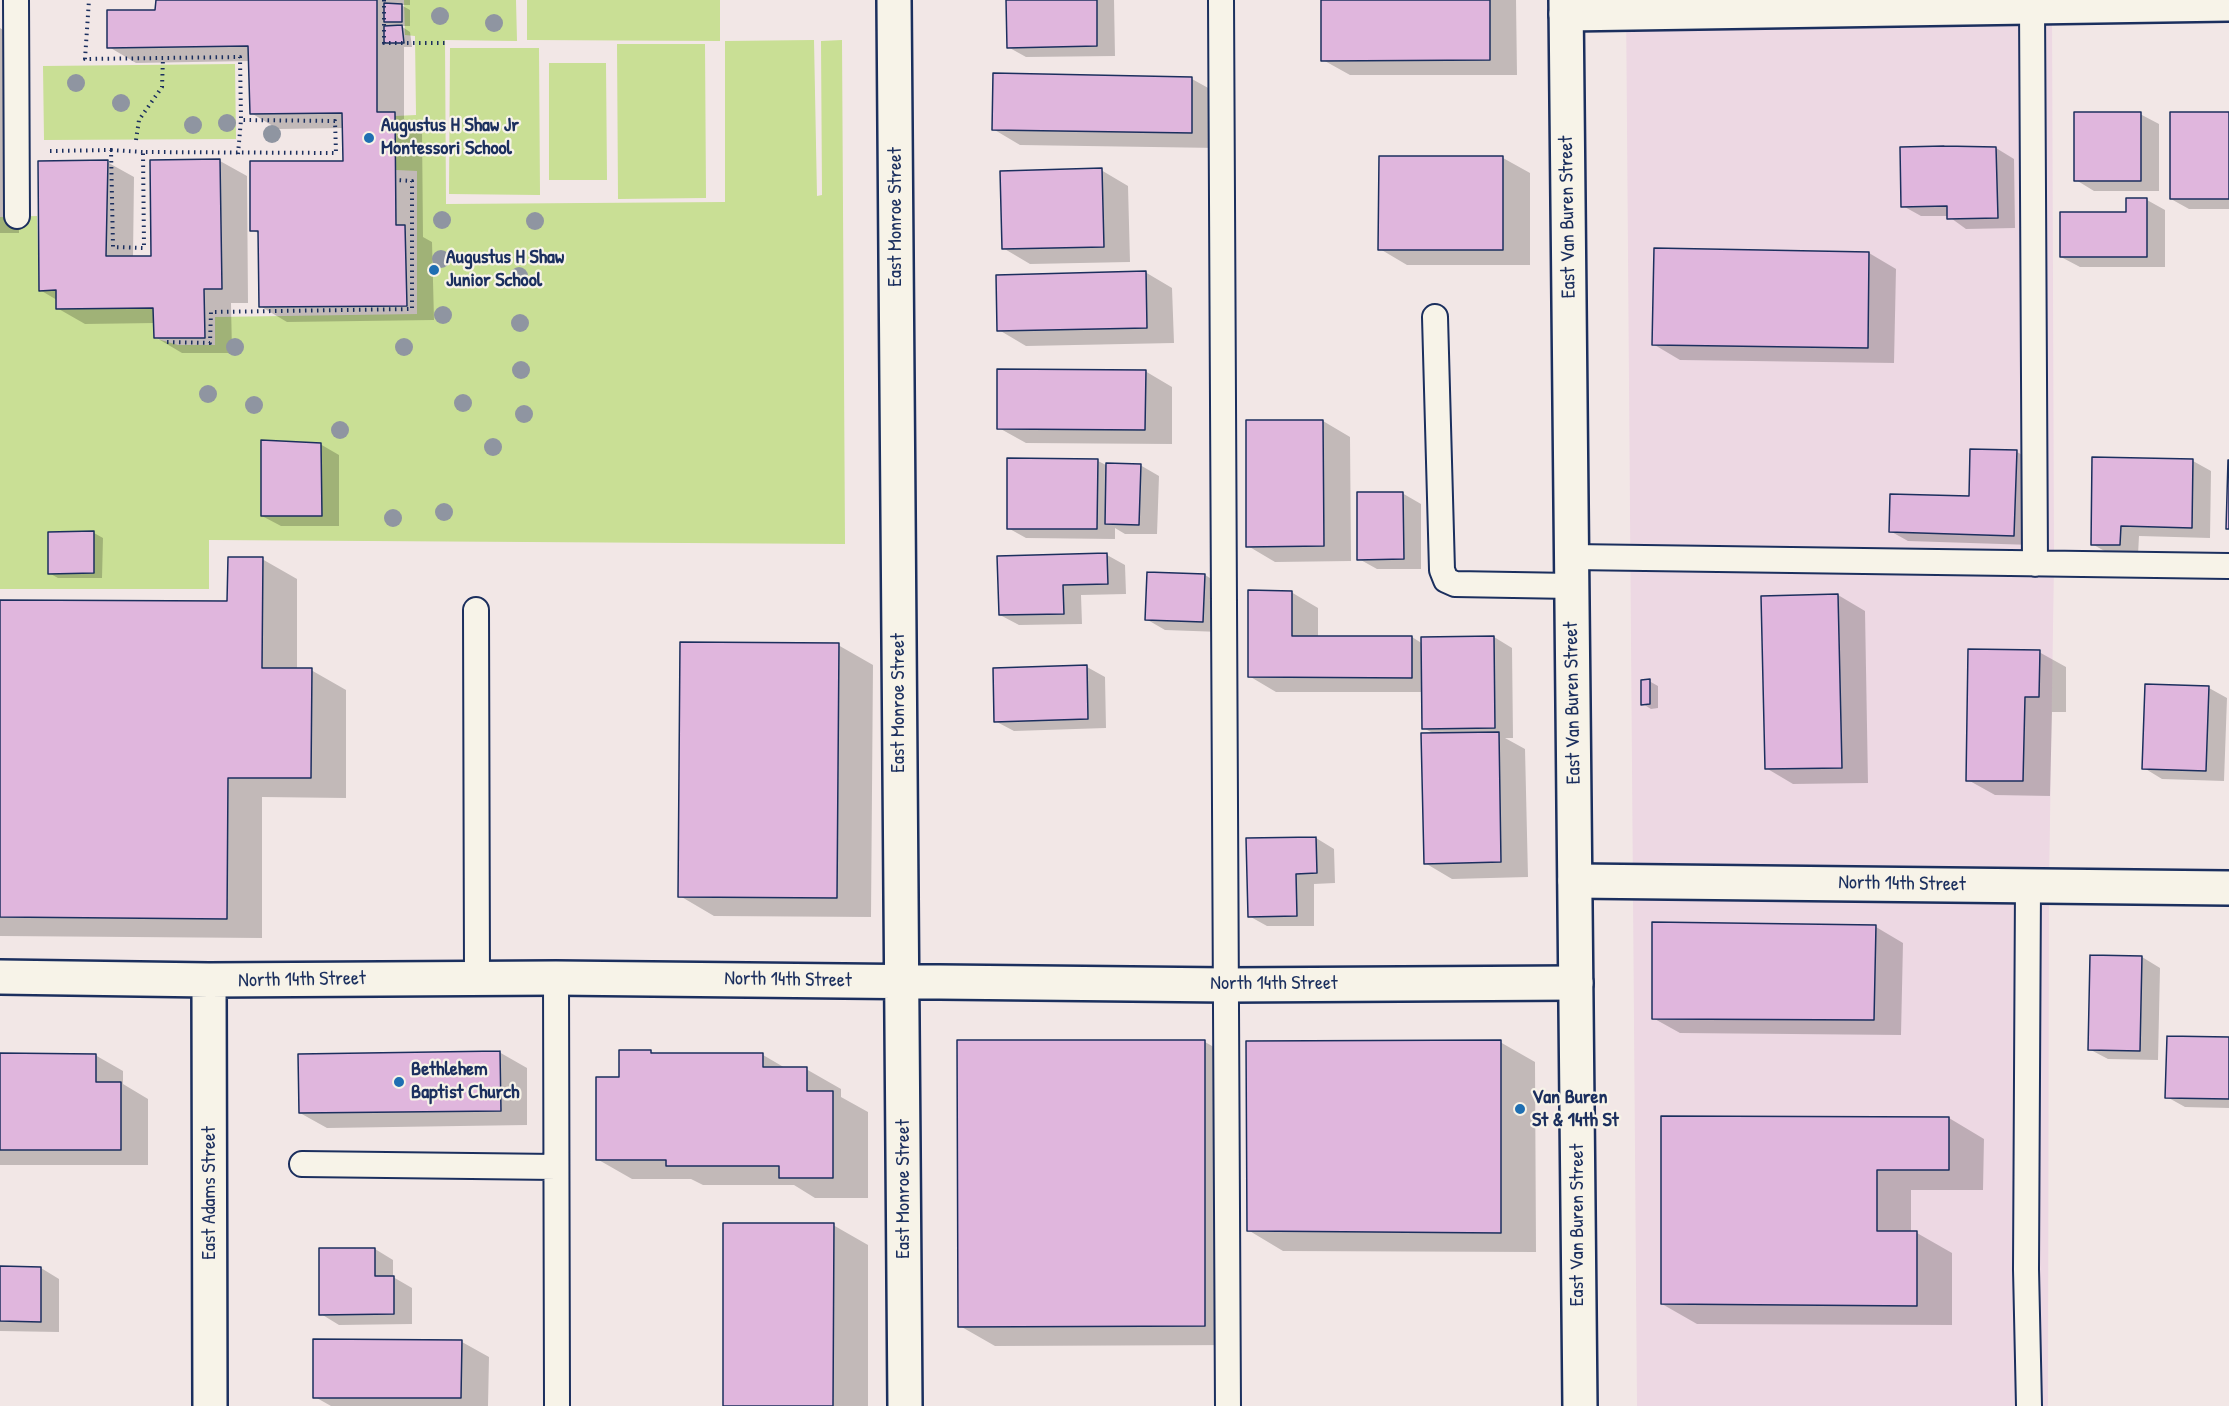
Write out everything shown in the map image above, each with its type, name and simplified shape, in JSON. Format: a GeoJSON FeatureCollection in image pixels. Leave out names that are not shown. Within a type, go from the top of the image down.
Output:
{"type":"FeatureCollection","features":[{"type":"Feature","properties":{"kind":"street","name":"East Monroe Street"},"geometry":{"type":"LineString","coordinates":[[894,0],[905,1406]]}},
{"type":"Feature","properties":{"kind":"street"},"geometry":{"type":"LineString","coordinates":[[1566,7],[2032,6],[2229,3]]}},
{"type":"Feature","properties":{"kind":"street","name":"East Van Buren Street"},"geometry":{"type":"LineString","coordinates":[[1566,7],[1580,1406]]}},
{"type":"Feature","properties":{"kind":"street","name":"North 14th Street"},"geometry":{"type":"LineString","coordinates":[[1575,881],[2229,888]]}},
{"type":"Feature","properties":{"kind":"street","name":"North 14th Street"},"geometry":{"type":"LineString","coordinates":[[0,977],[209,980],[556,978],[1227,985],[1576,983]]}},
{"type":"Feature","properties":{"kind":"street","name":"East Adams Street"},"geometry":{"type":"LineString","coordinates":[[209,980],[210,1406]]}},
{"type":"Feature","properties":{"kind":"lane"},"geometry":{"type":"LineString","coordinates":[[16,0],[17,216]]}},
{"type":"Feature","properties":{"kind":"lane"},"geometry":{"type":"LineString","coordinates":[[1221,0],[1228,1406]]}},
{"type":"Feature","properties":{"kind":"lane"},"geometry":{"type":"LineString","coordinates":[[2032,6],[2035,564]]}},
{"type":"Feature","properties":{"kind":"lane"},"geometry":{"type":"LineString","coordinates":[[1435,317],[1442,570],[1446,580],[1455,584],[1572,572],[2035,564],[2229,566]]}},
{"type":"Feature","properties":{"kind":"lane"},"geometry":{"type":"LineString","coordinates":[[476,610],[477,978]]}},
{"type":"Feature","properties":{"kind":"lane"},"geometry":{"type":"LineString","coordinates":[[2028,885],[2026,1269],[2030,1406]]}},
{"type":"Feature","properties":{"kind":"lane"},"geometry":{"type":"LineString","coordinates":[[556,978],[557,1406]]}},
{"type":"Feature","properties":{"kind":"lane"},"geometry":{"type":"LineString","coordinates":[[302,1164],[556,1167]]}},
{"type":"Feature","properties":{"kind":"path"},"geometry":{"type":"LineString","coordinates":[[88,0],[85,59],[240,57],[238,154]]}},
{"type":"Feature","properties":{"kind":"path"},"geometry":{"type":"LineString","coordinates":[[384,0],[384,43],[445,43]]}},
{"type":"Feature","properties":{"kind":"path"},"geometry":{"type":"LineString","coordinates":[[136,140],[139,120],[162,87],[163,58]]}},
{"type":"Feature","properties":{"kind":"path"},"geometry":{"type":"LineString","coordinates":[[42,151],[336,153],[335,121],[240,120]]}},
{"type":"Feature","properties":{"kind":"path"},"geometry":{"type":"LineString","coordinates":[[111,150],[113,247],[144,248],[143,152]]}},
{"type":"Feature","properties":{"kind":"path"},"geometry":{"type":"LineString","coordinates":[[167,342],[210,343],[211,312],[412,309],[412,181],[396,180]]}},
{"type":"Feature","properties":{"kind":"shaded area"},"geometry":{"type":"Polygon","coordinates":[[[1626,0],[2052,6],[2054,564],[2049,885],[2048,1406],[1637,1406],[1626,0]]]}},
{"type":"Feature","properties":{"kind":"green space"},"geometry":{"type":"Polygon","coordinates":[[[404,0],[516,0],[517,41],[445,40],[446,204],[725,202],[725,41],[814,40],[817,196],[822,195],[821,41],[842,40],[845,544],[209,540],[209,589],[0,589],[0,217],[37,216],[39,291],[56,290],[56,309],[153,308],[154,338],[178,345],[215,345],[215,317],[417,314],[417,171],[396,170],[395,116],[416,115],[415,36],[405,35],[404,0]]]}},
{"type":"Feature","properties":{"kind":"green space"},"geometry":{"type":"Polygon","coordinates":[[[527,0],[720,0],[720,41],[527,40],[527,0]]]}},
{"type":"Feature","properties":{"kind":"green space"},"geometry":{"type":"Polygon","coordinates":[[[617,44],[705,44],[706,198],[618,199],[617,44]]]}},
{"type":"Feature","properties":{"kind":"green space"},"geometry":{"type":"Polygon","coordinates":[[[450,48],[539,48],[540,195],[449,194],[450,48]]]}},
{"type":"Feature","properties":{"kind":"green space"},"geometry":{"type":"Polygon","coordinates":[[[549,63],[606,63],[607,180],[549,180],[549,63]]]}},
{"type":"Feature","properties":{"kind":"green space"},"geometry":{"type":"Polygon","coordinates":[[[235,64],[236,139],[44,140],[43,66],[235,64]]]}},
{"type":"Feature","properties":{"kind":"building","name":"Augustus H Shaw Jr Montessori School"},"geometry":{"type":"Polygon","coordinates":[[[156,0],[377,0],[377,112],[395,112],[396,225],[405,225],[407,306],[259,307],[258,231],[250,231],[250,161],[343,161],[342,113],[250,114],[248,46],[107,48],[107,10],[155,10],[156,0]]]}},
{"type":"Feature","properties":{"kind":"building"},"geometry":{"type":"Polygon","coordinates":[[[1006,0],[1097,0],[1097,46],[1007,48],[1006,0]]]}},
{"type":"Feature","properties":{"kind":"building"},"geometry":{"type":"Polygon","coordinates":[[[1321,0],[1490,0],[1490,60],[1321,61],[1321,0]]]}},
{"type":"Feature","properties":{"kind":"building"},"geometry":{"type":"Polygon","coordinates":[[[384,3],[402,4],[402,22],[384,22],[384,3]]]}},
{"type":"Feature","properties":{"kind":"building"},"geometry":{"type":"Polygon","coordinates":[[[402,25],[404,43],[384,43],[384,26],[402,25]]]}},
{"type":"Feature","properties":{"kind":"building"},"geometry":{"type":"Polygon","coordinates":[[[993,73],[1192,77],[1192,133],[992,130],[993,73]]]}},
{"type":"Feature","properties":{"kind":"building"},"geometry":{"type":"Polygon","coordinates":[[[2074,112],[2141,112],[2141,181],[2074,181],[2074,112]]]}},
{"type":"Feature","properties":{"kind":"building"},"geometry":{"type":"Polygon","coordinates":[[[2170,112],[2229,112],[2229,199],[2170,199],[2170,112]]]}},
{"type":"Feature","properties":{"kind":"building"},"geometry":{"type":"Polygon","coordinates":[[[1900,147],[1996,147],[1998,218],[1947,219],[1947,206],[1901,207],[1900,147]]]}},
{"type":"Feature","properties":{"kind":"building"},"geometry":{"type":"Polygon","coordinates":[[[1379,156],[1503,156],[1503,250],[1378,250],[1379,156]]]}},
{"type":"Feature","properties":{"kind":"building"},"geometry":{"type":"Polygon","coordinates":[[[220,159],[222,289],[204,289],[205,338],[154,338],[153,308],[56,309],[56,290],[39,291],[38,161],[108,160],[106,256],[151,256],[150,160],[220,159]]]}},
{"type":"Feature","properties":{"kind":"building"},"geometry":{"type":"Polygon","coordinates":[[[1102,168],[1104,247],[1002,249],[1000,171],[1102,168]]]}},
{"type":"Feature","properties":{"kind":"building"},"geometry":{"type":"Polygon","coordinates":[[[2126,198],[2147,198],[2147,257],[2060,257],[2060,212],[2126,212],[2126,198]]]}},
{"type":"Feature","properties":{"kind":"building"},"geometry":{"type":"Polygon","coordinates":[[[1654,248],[1869,252],[1868,348],[1652,345],[1654,248]]]}},
{"type":"Feature","properties":{"kind":"building"},"geometry":{"type":"Polygon","coordinates":[[[1146,271],[1147,328],[997,331],[996,275],[1146,271]]]}},
{"type":"Feature","properties":{"kind":"building"},"geometry":{"type":"Polygon","coordinates":[[[997,369],[1146,370],[1145,430],[997,429],[997,369]]]}},
{"type":"Feature","properties":{"kind":"building"},"geometry":{"type":"Polygon","coordinates":[[[1246,420],[1323,420],[1324,546],[1246,547],[1246,420]]]}},
{"type":"Feature","properties":{"kind":"building"},"geometry":{"type":"Polygon","coordinates":[[[261,440],[321,443],[322,516],[261,516],[261,440]]]}},
{"type":"Feature","properties":{"kind":"building"},"geometry":{"type":"Polygon","coordinates":[[[1970,449],[2017,450],[2014,536],[1889,532],[1890,494],[1969,496],[1970,449]]]}},
{"type":"Feature","properties":{"kind":"building"},"geometry":{"type":"Polygon","coordinates":[[[2092,457],[2193,459],[2192,528],[2121,526],[2120,545],[2091,545],[2092,457]]]}},
{"type":"Feature","properties":{"kind":"building"},"geometry":{"type":"Polygon","coordinates":[[[1007,458],[1098,459],[1097,529],[1007,529],[1007,458]]]}},
{"type":"Feature","properties":{"kind":"building"},"geometry":{"type":"Polygon","coordinates":[[[2228,460],[2229,529],[2226,529],[2228,460]]]}},
{"type":"Feature","properties":{"kind":"building"},"geometry":{"type":"Polygon","coordinates":[[[1106,463],[1141,464],[1139,525],[1105,524],[1106,463]]]}},
{"type":"Feature","properties":{"kind":"building"},"geometry":{"type":"Polygon","coordinates":[[[1357,492],[1403,492],[1404,559],[1357,560],[1357,492]]]}},
{"type":"Feature","properties":{"kind":"building"},"geometry":{"type":"Polygon","coordinates":[[[94,531],[94,573],[48,574],[48,532],[94,531]]]}},
{"type":"Feature","properties":{"kind":"building"},"geometry":{"type":"Polygon","coordinates":[[[1107,553],[1108,584],[1063,585],[1064,614],[999,615],[997,556],[1107,553]]]}},
{"type":"Feature","properties":{"kind":"building"},"geometry":{"type":"Polygon","coordinates":[[[228,557],[263,557],[262,668],[312,668],[311,778],[228,778],[227,919],[0,917],[0,600],[227,601],[228,557]]]}},
{"type":"Feature","properties":{"kind":"building"},"geometry":{"type":"Polygon","coordinates":[[[1147,572],[1205,574],[1203,622],[1145,620],[1147,572]]]}},
{"type":"Feature","properties":{"kind":"building"},"geometry":{"type":"Polygon","coordinates":[[[1248,590],[1292,591],[1292,636],[1412,636],[1412,678],[1248,677],[1248,590]]]}},
{"type":"Feature","properties":{"kind":"building"},"geometry":{"type":"Polygon","coordinates":[[[1838,594],[1842,768],[1765,769],[1761,596],[1838,594]]]}},
{"type":"Feature","properties":{"kind":"building"},"geometry":{"type":"Polygon","coordinates":[[[1494,636],[1495,728],[1422,729],[1421,637],[1494,636]]]}},
{"type":"Feature","properties":{"kind":"building"},"geometry":{"type":"Polygon","coordinates":[[[680,642],[839,643],[837,898],[678,897],[680,642]]]}},
{"type":"Feature","properties":{"kind":"building"},"geometry":{"type":"Polygon","coordinates":[[[1968,649],[2040,650],[2039,697],[2025,697],[2023,781],[1966,781],[1968,649]]]}},
{"type":"Feature","properties":{"kind":"building"},"geometry":{"type":"Polygon","coordinates":[[[1087,665],[1088,719],[994,722],[993,668],[1087,665]]]}},
{"type":"Feature","properties":{"kind":"building"},"geometry":{"type":"Polygon","coordinates":[[[1650,679],[1650,704],[1641,705],[1641,680],[1650,679]]]}},
{"type":"Feature","properties":{"kind":"building"},"geometry":{"type":"Polygon","coordinates":[[[2145,684],[2209,686],[2206,771],[2142,769],[2145,684]]]}},
{"type":"Feature","properties":{"kind":"building"},"geometry":{"type":"Polygon","coordinates":[[[1499,732],[1501,862],[1424,864],[1421,733],[1499,732]]]}},
{"type":"Feature","properties":{"kind":"building"},"geometry":{"type":"Polygon","coordinates":[[[1316,837],[1317,873],[1296,874],[1297,916],[1248,917],[1246,838],[1316,837]]]}},
{"type":"Feature","properties":{"kind":"building"},"geometry":{"type":"Polygon","coordinates":[[[1652,922],[1876,925],[1874,1020],[1652,1019],[1652,922]]]}},
{"type":"Feature","properties":{"kind":"building"},"geometry":{"type":"Polygon","coordinates":[[[2090,955],[2142,956],[2140,1051],[2088,1050],[2090,955]]]}},
{"type":"Feature","properties":{"kind":"building"},"geometry":{"type":"Polygon","coordinates":[[[2167,1036],[2229,1037],[2229,1099],[2165,1098],[2167,1036]]]}},
{"type":"Feature","properties":{"kind":"building"},"geometry":{"type":"Polygon","coordinates":[[[957,1040],[1205,1040],[1205,1326],[958,1327],[957,1040]]]}},
{"type":"Feature","properties":{"kind":"building"},"geometry":{"type":"Polygon","coordinates":[[[1501,1040],[1501,1233],[1247,1231],[1246,1041],[1501,1040]]]}},
{"type":"Feature","properties":{"kind":"building"},"geometry":{"type":"Polygon","coordinates":[[[619,1050],[651,1050],[651,1053],[763,1053],[763,1067],[807,1067],[807,1091],[833,1091],[833,1178],[779,1178],[779,1166],[666,1166],[666,1160],[596,1160],[596,1077],[619,1077],[619,1050]]]}},
{"type":"Feature","properties":{"kind":"building","name":"Bethlehem Baptist Church"},"geometry":{"type":"Polygon","coordinates":[[[500,1051],[501,1111],[299,1113],[298,1054],[500,1051]]]}},
{"type":"Feature","properties":{"kind":"building"},"geometry":{"type":"Polygon","coordinates":[[[0,1053],[96,1054],[96,1082],[121,1082],[121,1150],[0,1150],[0,1053]]]}},
{"type":"Feature","properties":{"kind":"building"},"geometry":{"type":"Polygon","coordinates":[[[1661,1116],[1949,1117],[1949,1170],[1877,1170],[1877,1231],[1917,1231],[1917,1306],[1661,1304],[1661,1116]]]}},
{"type":"Feature","properties":{"kind":"building"},"geometry":{"type":"Polygon","coordinates":[[[723,1223],[834,1223],[833,1406],[723,1406],[723,1223]]]}},
{"type":"Feature","properties":{"kind":"building"},"geometry":{"type":"Polygon","coordinates":[[[319,1248],[375,1248],[375,1276],[394,1276],[394,1314],[319,1315],[319,1248]]]}},
{"type":"Feature","properties":{"kind":"building"},"geometry":{"type":"Polygon","coordinates":[[[0,1266],[41,1267],[41,1322],[0,1321],[0,1266]]]}},
{"type":"Feature","properties":{"kind":"building"},"geometry":{"type":"Polygon","coordinates":[[[313,1339],[462,1340],[461,1398],[313,1398],[313,1339]]]}},
{"type":"Feature","properties":{"kind":"place","name":"Augustus H Shaw Jr Montessori School"},"geometry":{"type":"Point","coordinates":[369,138]}},
{"type":"Feature","properties":{"kind":"place","name":"Augustus H Shaw Junior School"},"geometry":{"type":"Point","coordinates":[434,270]}},
{"type":"Feature","properties":{"kind":"place","name":"Bethlehem Baptist Church"},"geometry":{"type":"Point","coordinates":[399,1082]}},
{"type":"Feature","properties":{"kind":"place","name":"Van Buren St & 14th St"},"geometry":{"type":"Point","coordinates":[1520,1109]}}]}
